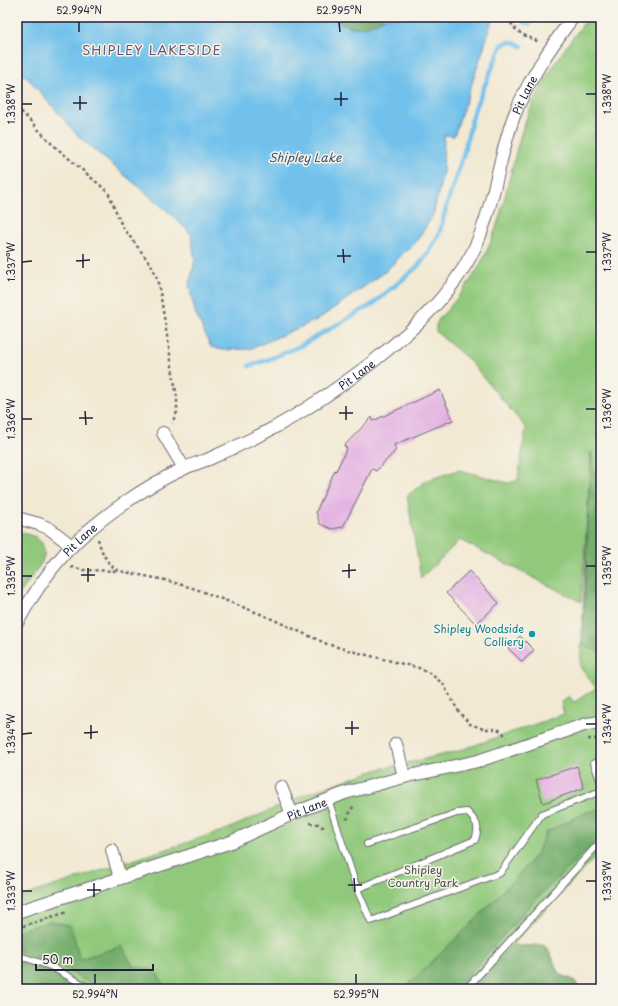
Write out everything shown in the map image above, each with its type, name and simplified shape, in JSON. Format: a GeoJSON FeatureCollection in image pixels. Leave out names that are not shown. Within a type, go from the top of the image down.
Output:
{"type":"FeatureCollection","features":[{"type":"Feature","properties":{"kind":"street","name":"Pit Lane"},"geometry":{"type":"LineString","coordinates":[[17,623],[59,561],[72,546],[93,528],[138,494],[184,468],[210,458],[264,433],[326,396],[411,330],[445,294],[460,275],[478,240],[484,224],[514,117],[533,76],[550,48],[573,17]]}},
{"type":"Feature","properties":{"kind":"street"},"geometry":{"type":"LineString","coordinates":[[163,433],[184,468]]}},
{"type":"Feature","properties":{"kind":"street"},"geometry":{"type":"LineString","coordinates":[[17,518],[40,524],[50,529],[72,546]]}},
{"type":"Feature","properties":{"kind":"street","name":"Pit Lane"},"geometry":{"type":"LineString","coordinates":[[17,912],[231,842],[328,799],[365,787],[404,777],[478,761],[582,726],[601,722]]}},
{"type":"Feature","properties":{"kind":"street"},"geometry":{"type":"LineString","coordinates":[[396,744],[404,777]]}},
{"type":"Feature","properties":{"kind":"street"},"geometry":{"type":"LineString","coordinates":[[281,787],[292,814]]}},
{"type":"Feature","properties":{"kind":"street"},"geometry":{"type":"LineString","coordinates":[[112,850],[120,878]]}},
{"type":"Feature","properties":{"kind":"lane"},"geometry":{"type":"LineString","coordinates":[[591,17],[601,24]]}},
{"type":"Feature","properties":{"kind":"lane"},"geometry":{"type":"LineString","coordinates":[[594,763],[601,783]]}},
{"type":"Feature","properties":{"kind":"lane"},"geometry":{"type":"LineString","coordinates":[[328,799],[357,889],[371,921],[500,873],[542,814],[601,791]]}},
{"type":"Feature","properties":{"kind":"lane"},"geometry":{"type":"LineString","coordinates":[[357,889],[475,840],[478,831],[476,820],[467,812],[457,813],[367,844]]}},
{"type":"Feature","properties":{"kind":"lane"},"geometry":{"type":"LineString","coordinates":[[466,989],[601,841]]}},
{"type":"Feature","properties":{"kind":"lane"},"geometry":{"type":"LineString","coordinates":[[17,955],[50,966],[91,989]]}},
{"type":"Feature","properties":{"kind":"path"},"geometry":{"type":"LineString","coordinates":[[508,17],[515,31],[550,48]]}},
{"type":"Feature","properties":{"kind":"path"},"geometry":{"type":"LineString","coordinates":[[17,107],[52,144],[108,192],[122,226],[152,266],[157,278],[160,292],[177,405],[176,417],[163,433]]}},
{"type":"Feature","properties":{"kind":"path"},"geometry":{"type":"LineString","coordinates":[[93,528],[103,554],[110,564],[115,569],[120,571]]}},
{"type":"Feature","properties":{"kind":"path"},"geometry":{"type":"LineString","coordinates":[[59,561],[71,567],[84,570],[120,571],[165,580],[196,589],[263,615],[327,644],[419,668],[432,674],[443,684],[459,712],[470,724],[477,727],[497,729],[501,731],[515,748]]}},
{"type":"Feature","properties":{"kind":"path"},"geometry":{"type":"LineString","coordinates":[[583,740],[601,739]]}},
{"type":"Feature","properties":{"kind":"path"},"geometry":{"type":"LineString","coordinates":[[307,823],[313,823],[322,827],[348,818],[351,809],[358,804]]}},
{"type":"Feature","properties":{"kind":"path"},"geometry":{"type":"LineString","coordinates":[[17,928],[67,912]]}},
{"type":"Feature","properties":{"kind":"green space"},"geometry":{"type":"Polygon","coordinates":[[[331,17],[386,17],[371,25],[358,28],[345,25],[331,17]]]}},
{"type":"Feature","properties":{"kind":"green space","name":"Shipley Country Park"},"geometry":{"type":"Polygon","coordinates":[[[584,23],[589,23],[596,27],[595,28],[601,33],[601,851],[512,945],[539,945],[546,947],[558,972],[573,980],[578,989],[23,989],[17,984],[17,898],[228,829],[311,792],[346,780],[376,770],[455,752],[564,714],[561,702],[569,696],[574,702],[596,688],[580,667],[589,487],[581,602],[460,540],[421,578],[407,496],[427,480],[459,470],[508,483],[518,479],[526,428],[468,359],[436,332],[436,325],[439,319],[468,284],[478,269],[490,245],[525,122],[551,70],[584,23]]]}},
{"type":"Feature","properties":{"kind":"green space"},"geometry":{"type":"Polygon","coordinates":[[[591,452],[601,512],[601,653],[583,645],[591,452]]]}},
{"type":"Feature","properties":{"kind":"green space"},"geometry":{"type":"Polygon","coordinates":[[[17,531],[36,537],[42,543],[45,552],[42,562],[17,598],[17,531]]]}},
{"type":"Feature","properties":{"kind":"green space"},"geometry":{"type":"Polygon","coordinates":[[[601,808],[601,836],[533,902],[456,989],[410,989],[408,985],[474,921],[537,854],[546,832],[585,813],[601,808]]]}},
{"type":"Feature","properties":{"kind":"green space"},"geometry":{"type":"Polygon","coordinates":[[[51,921],[71,926],[80,959],[122,946],[133,966],[154,971],[165,989],[100,989],[59,965],[17,950],[17,931],[51,921]]]}},
{"type":"Feature","properties":{"kind":"green space"},"geometry":{"type":"Polygon","coordinates":[[[512,945],[543,945],[546,947],[558,972],[573,980],[578,989],[472,989],[512,945]]]}},
{"type":"Feature","properties":{"kind":"green space"},"geometry":{"type":"Polygon","coordinates":[[[17,960],[43,968],[80,989],[23,989],[17,984],[17,960]]]}},
{"type":"Feature","properties":{"kind":"water","name":"Shipley Lake"},"geometry":{"type":"Polygon","coordinates":[[[17,17],[331,17],[345,25],[358,28],[371,25],[386,17],[493,17],[454,136],[444,135],[443,174],[433,215],[419,238],[385,272],[317,320],[250,349],[222,350],[211,347],[195,312],[189,286],[195,260],[191,234],[171,214],[79,137],[26,76],[17,73],[17,17]]]}},
{"type":"Feature","properties":{"kind":"building"},"geometry":{"type":"Polygon","coordinates":[[[440,390],[453,420],[394,445],[396,450],[376,471],[372,469],[343,527],[332,529],[320,524],[316,512],[335,470],[336,471],[347,448],[344,446],[372,417],[373,421],[440,390]]]}},
{"type":"Feature","properties":{"kind":"building"},"geometry":{"type":"Polygon","coordinates":[[[469,571],[499,603],[476,624],[446,593],[469,571]]]}},
{"type":"Feature","properties":{"kind":"building"},"geometry":{"type":"Polygon","coordinates":[[[520,636],[534,650],[522,662],[508,648],[520,636]]]}},
{"type":"Feature","properties":{"kind":"building"},"geometry":{"type":"Polygon","coordinates":[[[577,766],[584,788],[543,803],[536,780],[577,766]]]}},
{"type":"Feature","properties":{"kind":"waterway"},"geometry":{"type":"LineString","coordinates":[[522,17],[524,22],[530,24]]}},
{"type":"Feature","properties":{"kind":"waterway"},"geometry":{"type":"LineString","coordinates":[[249,366],[300,346],[373,304],[417,267],[429,252],[439,234],[463,156],[474,111],[501,47],[503,44],[508,42],[513,42],[522,46]]}},
{"type":"Feature","properties":{"kind":"place","name":"Shipley Woodside Colliery"},"geometry":{"type":"Point","coordinates":[532,634]}},
{"type":"Feature","properties":{"kind":"district","name":"SHIPLEY LAKESIDE"},"geometry":{"type":"Point","coordinates":[152,49]}}]}
